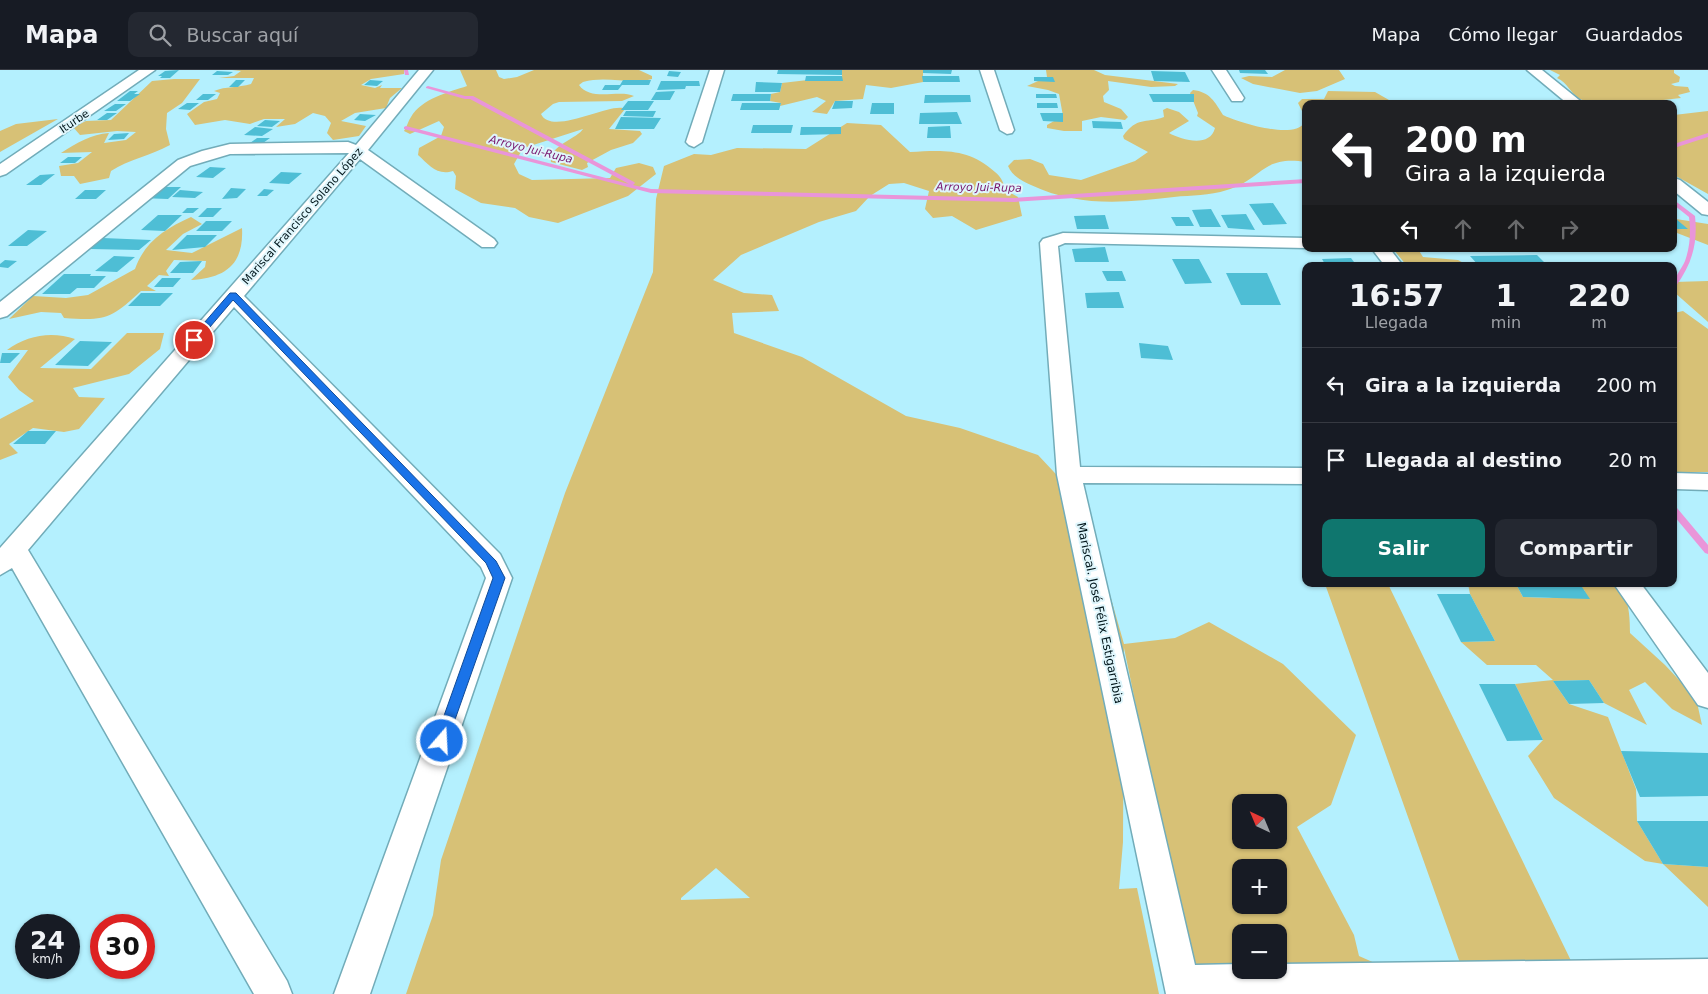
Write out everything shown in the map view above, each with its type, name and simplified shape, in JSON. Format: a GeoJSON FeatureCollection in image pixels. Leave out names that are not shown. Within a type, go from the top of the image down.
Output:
{"type":"FeatureCollection","features":[{"type":"Feature","properties":{"kind":"street","name":"Iturbe"},"geometry":{"type":"LineString","coordinates":[[0,171],[148,70]]}},
{"type":"Feature","properties":{"kind":"street","name":"Mariscal Francisco Solano López"},"geometry":{"type":"LineString","coordinates":[[7,557],[359,151],[426,70]]}},
{"type":"Feature","properties":{"kind":"street"},"geometry":{"type":"LineString","coordinates":[[694,142],[716,70]]}},
{"type":"Feature","properties":{"kind":"street"},"geometry":{"type":"LineString","coordinates":[[987,70],[1007,130]]}},
{"type":"Feature","properties":{"kind":"street"},"geometry":{"type":"LineString","coordinates":[[1218,70],[1237,98]]}},
{"type":"Feature","properties":{"kind":"street"},"geometry":{"type":"LineString","coordinates":[[1534,70],[1571,100]]}},
{"type":"Feature","properties":{"kind":"street"},"geometry":{"type":"LineString","coordinates":[[0,312],[184,163],[207,154],[230,149],[348,147],[359,151],[488,243]]}},
{"type":"Feature","properties":{"kind":"street"},"geometry":{"type":"LineString","coordinates":[[1677,185],[1708,210]]}},
{"type":"Feature","properties":{"kind":"street","name":"Mariscal. José Félix Estigarribia"},"geometry":{"type":"LineString","coordinates":[[1182,988],[1069,475],[1049,243],[1063,238],[1302,242]]}},
{"type":"Feature","properties":{"kind":"street"},"geometry":{"type":"LineString","coordinates":[[1383,252],[1391,262]]}},
{"type":"Feature","properties":{"kind":"street"},"geometry":{"type":"LineString","coordinates":[[233,295],[491,561],[499,578],[352,994]]}},
{"type":"Feature","properties":{"kind":"street"},"geometry":{"type":"LineString","coordinates":[[1069,475],[1302,476]]}},
{"type":"Feature","properties":{"kind":"street"},"geometry":{"type":"LineString","coordinates":[[1677,481],[1708,482]]}},
{"type":"Feature","properties":{"kind":"street"},"geometry":{"type":"LineString","coordinates":[[7,557],[274,994]]}},
{"type":"Feature","properties":{"kind":"street"},"geometry":{"type":"LineString","coordinates":[[1629,587],[1708,696]]}},
{"type":"Feature","properties":{"kind":"street"},"geometry":{"type":"LineString","coordinates":[[1182,988],[1708,977]]}},
{"type":"Feature","properties":{"kind":"shaded area"},"geometry":{"type":"Polygon","coordinates":[[[232,70],[404,70],[404,74],[371,79],[361,85],[375,88],[382,85],[380,88],[402,88],[390,98],[386,108],[355,113],[341,121],[366,126],[359,136],[333,140],[327,133],[331,123],[325,116],[313,113],[295,124],[276,127],[285,119],[264,119],[250,124],[225,120],[195,125],[187,114],[204,102],[217,99],[220,93],[214,91],[251,84],[254,78],[219,78],[234,76],[241,71],[232,70]]]}},
{"type":"Feature","properties":{"kind":"shaded area"},"geometry":{"type":"Polygon","coordinates":[[[460,70],[496,70],[499,77],[504,79],[517,77],[534,70],[639,70],[652,76],[652,79],[643,81],[601,79],[583,82],[579,85],[591,93],[628,94],[634,96],[622,101],[559,102],[553,104],[541,114],[547,120],[557,122],[618,108],[625,109],[609,129],[640,131],[642,134],[633,143],[611,150],[587,163],[588,167],[582,170],[551,162],[551,156],[554,151],[583,129],[527,147],[522,150],[514,164],[519,174],[532,180],[610,178],[616,168],[639,163],[653,167],[656,174],[628,196],[558,223],[529,217],[515,208],[481,203],[455,189],[456,176],[453,171],[438,171],[418,155],[419,148],[441,136],[444,127],[439,121],[410,134],[404,131],[411,117],[421,105],[436,97],[467,86],[460,70]]]}},
{"type":"Feature","properties":{"kind":"shaded area"},"geometry":{"type":"Polygon","coordinates":[[[842,70],[923,70],[923,82],[891,88],[866,85],[863,99],[835,101],[827,114],[812,112],[826,101],[817,97],[780,106],[781,103],[770,101],[771,94],[780,92],[782,83],[842,76],[842,70]]]}},
{"type":"Feature","properties":{"kind":"shaded area"},"geometry":{"type":"Polygon","coordinates":[[[1046,70],[1094,70],[1105,75],[1178,84],[1175,86],[1151,87],[1108,81],[1109,90],[1103,96],[1104,102],[1121,109],[1128,117],[1125,120],[1101,117],[1082,121],[1082,131],[1064,131],[1047,128],[1047,125],[1063,116],[1059,94],[1027,86],[1047,77],[1046,70]]]}},
{"type":"Feature","properties":{"kind":"shaded area"},"geometry":{"type":"Polygon","coordinates":[[[1285,70],[1339,70],[1345,79],[1317,91],[1300,93],[1253,84],[1241,78],[1249,76],[1272,77],[1285,70]]]}},
{"type":"Feature","properties":{"kind":"shaded area"},"geometry":{"type":"Polygon","coordinates":[[[1550,70],[1674,70],[1674,73],[1680,77],[1679,82],[1671,84],[1688,87],[1690,92],[1678,95],[1681,98],[1663,100],[1583,100],[1557,78],[1560,75],[1550,70]]]}},
{"type":"Feature","properties":{"kind":"shaded area"},"geometry":{"type":"Polygon","coordinates":[[[200,79],[182,103],[167,113],[166,129],[170,145],[118,167],[111,171],[109,178],[80,184],[74,176],[61,176],[59,166],[78,163],[92,152],[61,153],[90,137],[109,133],[104,143],[126,140],[136,132],[117,131],[80,135],[73,127],[86,121],[111,120],[152,81],[200,79]]]}},
{"type":"Feature","properties":{"kind":"shaded area"},"geometry":{"type":"Polygon","coordinates":[[[1193,90],[1208,95],[1223,115],[1240,122],[1278,130],[1289,130],[1298,128],[1302,125],[1302,162],[1280,162],[1270,165],[1239,186],[1214,193],[1119,202],[1083,200],[1048,192],[1021,180],[1008,166],[1014,160],[1030,159],[1043,164],[1049,175],[1081,180],[1135,161],[1148,152],[1124,139],[1123,136],[1137,123],[1164,117],[1163,110],[1167,108],[1179,112],[1189,121],[1169,133],[1195,141],[1208,138],[1215,128],[1197,116],[1198,113],[1190,93],[1193,90]]]}},
{"type":"Feature","properties":{"kind":"shaded area"},"geometry":{"type":"Polygon","coordinates":[[[1328,91],[1375,92],[1389,100],[1302,100],[1302,111],[1298,103],[1302,99],[1324,99],[1328,91]]]}},
{"type":"Feature","properties":{"kind":"shaded area"},"geometry":{"type":"Polygon","coordinates":[[[1708,111],[1708,194],[1677,177],[1677,115],[1708,111]]]}},
{"type":"Feature","properties":{"kind":"shaded area"},"geometry":{"type":"Polygon","coordinates":[[[58,119],[0,152],[0,131],[16,124],[58,119]]]}},
{"type":"Feature","properties":{"kind":"shaded area"},"geometry":{"type":"Polygon","coordinates":[[[847,123],[881,125],[910,152],[945,151],[975,158],[999,176],[1008,191],[1018,197],[1022,216],[976,230],[952,216],[933,218],[925,209],[929,191],[904,183],[889,184],[870,196],[856,211],[819,222],[741,255],[713,280],[744,293],[772,295],[779,311],[732,313],[734,333],[802,357],[906,416],[960,428],[1038,455],[1084,504],[1124,644],[1175,638],[1209,622],[1283,664],[1356,735],[1331,805],[1297,827],[1354,935],[1359,956],[1445,994],[1279,979],[1287,979],[1287,924],[1232,924],[1232,975],[1191,971],[1124,648],[1123,842],[1119,889],[1137,888],[1159,994],[406,994],[433,915],[441,860],[565,493],[653,272],[656,199],[664,166],[694,154],[711,155],[737,148],[806,149],[847,123]],[[716,868],[681,898],[681,900],[750,898],[716,868]]]}},
{"type":"Feature","properties":{"kind":"shaded area"},"geometry":{"type":"Polygon","coordinates":[[[191,217],[202,224],[183,234],[166,250],[192,253],[242,228],[240,251],[236,260],[223,272],[203,279],[191,280],[205,267],[206,261],[174,260],[166,271],[169,276],[159,275],[147,286],[156,291],[141,291],[115,313],[107,316],[90,319],[64,318],[61,313],[41,312],[9,319],[33,296],[66,298],[88,295],[135,269],[139,259],[150,243],[164,231],[191,217]]]}},
{"type":"Feature","properties":{"kind":"shaded area"},"geometry":{"type":"Polygon","coordinates":[[[1677,219],[1708,224],[1708,245],[1677,233],[1677,219]]]}},
{"type":"Feature","properties":{"kind":"shaded area"},"geometry":{"type":"Polygon","coordinates":[[[1395,252],[1420,252],[1423,257],[1458,260],[1462,262],[1404,262],[1395,252]]]}},
{"type":"Feature","properties":{"kind":"shaded area"},"geometry":{"type":"Polygon","coordinates":[[[1708,281],[1708,322],[1677,295],[1677,282],[1708,281]]]}},
{"type":"Feature","properties":{"kind":"shaded area"},"geometry":{"type":"Polygon","coordinates":[[[1683,311],[1708,329],[1708,472],[1677,472],[1677,312],[1683,311]]]}},
{"type":"Feature","properties":{"kind":"shaded area"},"geometry":{"type":"Polygon","coordinates":[[[127,333],[164,333],[160,349],[129,374],[73,388],[79,397],[105,398],[79,429],[64,432],[33,428],[9,444],[18,453],[0,460],[0,419],[34,401],[19,390],[8,377],[28,350],[7,350],[23,341],[40,336],[57,335],[75,339],[40,368],[91,369],[127,333]]]}},
{"type":"Feature","properties":{"kind":"shaded area"},"geometry":{"type":"Polygon","coordinates":[[[1326,587],[1389,587],[1575,969],[1460,963],[1326,587]]]}},
{"type":"Feature","properties":{"kind":"shaded area"},"geometry":{"type":"Polygon","coordinates":[[[1469,587],[1518,587],[1523,597],[1549,598],[1585,591],[1579,587],[1619,587],[1621,589],[1628,607],[1630,633],[1665,665],[1696,698],[1702,725],[1672,709],[1645,682],[1629,690],[1647,725],[1604,703],[1589,680],[1553,681],[1569,704],[1608,717],[1636,789],[1637,821],[1663,864],[1645,861],[1554,798],[1528,756],[1543,740],[1515,684],[1553,680],[1536,665],[1487,665],[1461,642],[1495,641],[1470,594],[1469,587]]]}},
{"type":"Feature","properties":{"kind":"shaded area"},"geometry":{"type":"Polygon","coordinates":[[[1663,864],[1708,867],[1708,907],[1663,864]]]}},
{"type":"Feature","properties":{"kind":"building"},"geometry":{"type":"Polygon","coordinates":[[[179,70],[170,78],[160,78],[162,76],[158,76],[165,71],[179,70]]]}},
{"type":"Feature","properties":{"kind":"building"},"geometry":{"type":"Polygon","coordinates":[[[778,70],[842,70],[842,75],[777,74],[778,70]]]}},
{"type":"Feature","properties":{"kind":"building"},"geometry":{"type":"Polygon","coordinates":[[[923,70],[952,70],[951,74],[923,73],[923,70]]]}},
{"type":"Feature","properties":{"kind":"building"},"geometry":{"type":"Polygon","coordinates":[[[1239,70],[1265,70],[1268,74],[1240,73],[1239,70]]]}},
{"type":"Feature","properties":{"kind":"building"},"geometry":{"type":"Polygon","coordinates":[[[217,71],[233,72],[228,75],[212,75],[217,71]]]}},
{"type":"Feature","properties":{"kind":"building"},"geometry":{"type":"Polygon","coordinates":[[[669,71],[681,72],[678,77],[667,76],[669,71]]]}},
{"type":"Feature","properties":{"kind":"building"},"geometry":{"type":"Polygon","coordinates":[[[1151,71],[1185,72],[1190,82],[1154,81],[1151,71]]]}},
{"type":"Feature","properties":{"kind":"building"},"geometry":{"type":"Polygon","coordinates":[[[806,76],[842,76],[843,81],[805,81],[806,76]]]}},
{"type":"Feature","properties":{"kind":"building"},"geometry":{"type":"Polygon","coordinates":[[[922,76],[959,76],[960,82],[923,82],[922,76]]]}},
{"type":"Feature","properties":{"kind":"building"},"geometry":{"type":"Polygon","coordinates":[[[1034,77],[1053,77],[1055,82],[1034,81],[1034,77]]]}},
{"type":"Feature","properties":{"kind":"building"},"geometry":{"type":"Polygon","coordinates":[[[236,80],[245,80],[238,87],[229,87],[236,80]]]}},
{"type":"Feature","properties":{"kind":"building"},"geometry":{"type":"Polygon","coordinates":[[[370,80],[383,81],[377,86],[364,85],[370,80]]]}},
{"type":"Feature","properties":{"kind":"building"},"geometry":{"type":"Polygon","coordinates":[[[623,80],[651,80],[649,85],[622,85],[618,90],[602,90],[605,85],[620,85],[623,80]]]}},
{"type":"Feature","properties":{"kind":"building"},"geometry":{"type":"Polygon","coordinates":[[[661,81],[699,81],[700,86],[686,86],[685,89],[657,90],[661,81]]]}},
{"type":"Feature","properties":{"kind":"building"},"geometry":{"type":"Polygon","coordinates":[[[756,82],[782,83],[780,92],[755,92],[756,82]]]}},
{"type":"Feature","properties":{"kind":"building"},"geometry":{"type":"Polygon","coordinates":[[[130,91],[138,91],[134,94],[140,94],[130,101],[117,101],[130,91]]]}},
{"type":"Feature","properties":{"kind":"building"},"geometry":{"type":"Polygon","coordinates":[[[675,91],[670,100],[651,100],[656,92],[675,91]]]}},
{"type":"Feature","properties":{"kind":"building"},"geometry":{"type":"Polygon","coordinates":[[[203,94],[216,94],[208,100],[196,100],[203,94]]]}},
{"type":"Feature","properties":{"kind":"building"},"geometry":{"type":"Polygon","coordinates":[[[733,94],[771,94],[770,101],[731,101],[733,94]]]}},
{"type":"Feature","properties":{"kind":"building"},"geometry":{"type":"Polygon","coordinates":[[[1036,94],[1056,94],[1057,98],[1036,98],[1036,94]]]}},
{"type":"Feature","properties":{"kind":"building"},"geometry":{"type":"Polygon","coordinates":[[[1149,94],[1194,94],[1194,102],[1153,102],[1149,94]]]}},
{"type":"Feature","properties":{"kind":"building"},"geometry":{"type":"Polygon","coordinates":[[[925,95],[970,95],[971,102],[924,103],[925,95]]]}},
{"type":"Feature","properties":{"kind":"building"},"geometry":{"type":"Polygon","coordinates":[[[628,101],[654,101],[648,110],[621,110],[628,101]]]}},
{"type":"Feature","properties":{"kind":"building"},"geometry":{"type":"Polygon","coordinates":[[[835,101],[853,101],[852,108],[832,109],[835,101]]]}},
{"type":"Feature","properties":{"kind":"building"},"geometry":{"type":"Polygon","coordinates":[[[187,103],[199,103],[190,110],[178,109],[187,103]]]}},
{"type":"Feature","properties":{"kind":"building"},"geometry":{"type":"Polygon","coordinates":[[[742,103],[781,103],[779,110],[740,110],[742,103]]]}},
{"type":"Feature","properties":{"kind":"building"},"geometry":{"type":"Polygon","coordinates":[[[872,103],[894,103],[894,114],[870,114],[872,103]]]}},
{"type":"Feature","properties":{"kind":"building"},"geometry":{"type":"Polygon","coordinates":[[[1037,103],[1057,103],[1058,108],[1037,108],[1037,103]]]}},
{"type":"Feature","properties":{"kind":"building"},"geometry":{"type":"Polygon","coordinates":[[[115,104],[126,104],[116,111],[104,111],[115,104]]]}},
{"type":"Feature","properties":{"kind":"building"},"geometry":{"type":"Polygon","coordinates":[[[626,111],[656,111],[653,117],[623,116],[626,111]]]}},
{"type":"Feature","properties":{"kind":"building"},"geometry":{"type":"Polygon","coordinates":[[[957,112],[962,124],[919,124],[920,113],[957,112]]]}},
{"type":"Feature","properties":{"kind":"building"},"geometry":{"type":"Polygon","coordinates":[[[107,113],[117,113],[107,120],[97,120],[107,113]]]}},
{"type":"Feature","properties":{"kind":"building"},"geometry":{"type":"Polygon","coordinates":[[[1040,113],[1063,113],[1063,122],[1043,121],[1040,113]]]}},
{"type":"Feature","properties":{"kind":"building"},"geometry":{"type":"Polygon","coordinates":[[[360,114],[376,115],[365,121],[354,120],[360,114]]]}},
{"type":"Feature","properties":{"kind":"building"},"geometry":{"type":"Polygon","coordinates":[[[621,117],[661,118],[654,129],[615,129],[621,117]]]}},
{"type":"Feature","properties":{"kind":"building"},"geometry":{"type":"Polygon","coordinates":[[[265,120],[280,121],[272,127],[257,126],[265,120]]]}},
{"type":"Feature","properties":{"kind":"building"},"geometry":{"type":"Polygon","coordinates":[[[1092,121],[1121,122],[1123,129],[1093,128],[1092,121]]]}},
{"type":"Feature","properties":{"kind":"building"},"geometry":{"type":"Polygon","coordinates":[[[753,125],[793,125],[791,133],[751,133],[753,125]]]}},
{"type":"Feature","properties":{"kind":"building"},"geometry":{"type":"Polygon","coordinates":[[[950,126],[951,138],[927,138],[928,127],[950,126]]]}},
{"type":"Feature","properties":{"kind":"building"},"geometry":{"type":"Polygon","coordinates":[[[255,127],[273,129],[262,136],[244,135],[255,127]]]}},
{"type":"Feature","properties":{"kind":"building"},"geometry":{"type":"Polygon","coordinates":[[[801,127],[841,127],[841,134],[800,135],[801,127]]]}},
{"type":"Feature","properties":{"kind":"building"},"geometry":{"type":"Polygon","coordinates":[[[129,133],[124,139],[108,140],[114,134],[129,133]]]}},
{"type":"Feature","properties":{"kind":"building"},"geometry":{"type":"Polygon","coordinates":[[[257,138],[270,138],[263,143],[250,143],[257,138]]]}},
{"type":"Feature","properties":{"kind":"building"},"geometry":{"type":"Polygon","coordinates":[[[68,157],[82,157],[75,163],[60,163],[68,157]]]}},
{"type":"Feature","properties":{"kind":"building"},"geometry":{"type":"Polygon","coordinates":[[[210,167],[226,168],[213,178],[196,177],[210,167]]]}},
{"type":"Feature","properties":{"kind":"building"},"geometry":{"type":"Polygon","coordinates":[[[281,172],[302,173],[289,184],[269,183],[281,172]]]}},
{"type":"Feature","properties":{"kind":"building"},"geometry":{"type":"Polygon","coordinates":[[[55,174],[41,185],[26,185],[40,175],[55,174]]]}},
{"type":"Feature","properties":{"kind":"building"},"geometry":{"type":"Polygon","coordinates":[[[154,187],[181,187],[168,199],[140,198],[154,187]]]}},
{"type":"Feature","properties":{"kind":"building"},"geometry":{"type":"Polygon","coordinates":[[[231,188],[246,189],[237,198],[222,199],[231,188]]]}},
{"type":"Feature","properties":{"kind":"building"},"geometry":{"type":"Polygon","coordinates":[[[264,189],[274,190],[267,196],[257,196],[264,189]]]}},
{"type":"Feature","properties":{"kind":"building"},"geometry":{"type":"Polygon","coordinates":[[[85,190],[106,190],[96,199],[75,199],[85,190]]]}},
{"type":"Feature","properties":{"kind":"building"},"geometry":{"type":"Polygon","coordinates":[[[180,190],[203,192],[195,198],[172,197],[180,190]]]}},
{"type":"Feature","properties":{"kind":"building"},"geometry":{"type":"Polygon","coordinates":[[[1273,203],[1287,224],[1263,225],[1249,204],[1273,203]]]}},
{"type":"Feature","properties":{"kind":"building"},"geometry":{"type":"Polygon","coordinates":[[[187,208],[199,208],[193,213],[182,213],[187,208]]]}},
{"type":"Feature","properties":{"kind":"building"},"geometry":{"type":"Polygon","coordinates":[[[207,208],[222,208],[213,217],[198,217],[207,208]]]}},
{"type":"Feature","properties":{"kind":"building"},"geometry":{"type":"Polygon","coordinates":[[[1211,209],[1221,227],[1200,227],[1192,210],[1211,209]]]}},
{"type":"Feature","properties":{"kind":"building"},"geometry":{"type":"Polygon","coordinates":[[[1246,214],[1255,230],[1228,228],[1221,215],[1246,214]]]}},
{"type":"Feature","properties":{"kind":"building"},"geometry":{"type":"Polygon","coordinates":[[[158,215],[182,215],[165,231],[141,230],[158,215]]]}},
{"type":"Feature","properties":{"kind":"building"},"geometry":{"type":"Polygon","coordinates":[[[1105,215],[1109,229],[1077,229],[1074,216],[1105,215]]]}},
{"type":"Feature","properties":{"kind":"building"},"geometry":{"type":"Polygon","coordinates":[[[1171,217],[1189,217],[1194,226],[1176,226],[1171,217]]]}},
{"type":"Feature","properties":{"kind":"building"},"geometry":{"type":"Polygon","coordinates":[[[1677,220],[1688,229],[1677,229],[1677,220]]]}},
{"type":"Feature","properties":{"kind":"building"},"geometry":{"type":"Polygon","coordinates":[[[206,221],[232,221],[222,231],[196,231],[206,221]]]}},
{"type":"Feature","properties":{"kind":"building"},"geometry":{"type":"Polygon","coordinates":[[[28,230],[47,231],[27,246],[8,246],[28,230]]]}},
{"type":"Feature","properties":{"kind":"building"},"geometry":{"type":"Polygon","coordinates":[[[187,235],[217,235],[205,247],[172,250],[187,235]]]}},
{"type":"Feature","properties":{"kind":"building"},"geometry":{"type":"Polygon","coordinates":[[[103,238],[151,240],[139,250],[90,249],[103,238]]]}},
{"type":"Feature","properties":{"kind":"building"},"geometry":{"type":"Polygon","coordinates":[[[1105,247],[1109,262],[1075,262],[1072,249],[1105,247]]]}},
{"type":"Feature","properties":{"kind":"building"},"geometry":{"type":"Polygon","coordinates":[[[1537,255],[1544,262],[1475,262],[1470,256],[1537,255]]]}},
{"type":"Feature","properties":{"kind":"building"},"geometry":{"type":"Polygon","coordinates":[[[114,256],[135,257],[117,272],[95,271],[114,256]]]}},
{"type":"Feature","properties":{"kind":"building"},"geometry":{"type":"Polygon","coordinates":[[[1351,258],[1354,262],[1324,262],[1322,259],[1351,258]]]}},
{"type":"Feature","properties":{"kind":"building"},"geometry":{"type":"Polygon","coordinates":[[[1172,259],[1199,259],[1212,283],[1185,284],[1172,259]]]}},
{"type":"Feature","properties":{"kind":"building"},"geometry":{"type":"Polygon","coordinates":[[[5,260],[17,261],[8,268],[0,267],[0,264],[5,260]]]}},
{"type":"Feature","properties":{"kind":"building"},"geometry":{"type":"Polygon","coordinates":[[[202,261],[193,273],[170,273],[180,262],[202,261]]]}},
{"type":"Feature","properties":{"kind":"building"},"geometry":{"type":"Polygon","coordinates":[[[1102,271],[1122,271],[1126,281],[1107,281],[1102,271]]]}},
{"type":"Feature","properties":{"kind":"building"},"geometry":{"type":"Polygon","coordinates":[[[1226,273],[1267,273],[1281,305],[1241,305],[1226,273]]]}},
{"type":"Feature","properties":{"kind":"building"},"geometry":{"type":"Polygon","coordinates":[[[64,274],[106,276],[94,288],[77,288],[70,294],[42,294],[64,274]]]}},
{"type":"Feature","properties":{"kind":"building"},"geometry":{"type":"Polygon","coordinates":[[[162,278],[181,278],[173,287],[154,287],[162,278]]]}},
{"type":"Feature","properties":{"kind":"building"},"geometry":{"type":"Polygon","coordinates":[[[1119,292],[1124,308],[1087,308],[1085,293],[1119,292]]]}},
{"type":"Feature","properties":{"kind":"building"},"geometry":{"type":"Polygon","coordinates":[[[141,293],[173,293],[160,306],[128,306],[141,293]]]}},
{"type":"Feature","properties":{"kind":"building"},"geometry":{"type":"Polygon","coordinates":[[[80,341],[112,342],[88,366],[55,365],[80,341]]]}},
{"type":"Feature","properties":{"kind":"building"},"geometry":{"type":"Polygon","coordinates":[[[1139,343],[1168,346],[1173,360],[1141,358],[1139,343]]]}},
{"type":"Feature","properties":{"kind":"building"},"geometry":{"type":"Polygon","coordinates":[[[2,353],[20,353],[10,363],[0,363],[2,353]]]}},
{"type":"Feature","properties":{"kind":"building"},"geometry":{"type":"Polygon","coordinates":[[[28,431],[56,431],[45,444],[13,444],[28,431]]]}},
{"type":"Feature","properties":{"kind":"building"},"geometry":{"type":"Polygon","coordinates":[[[1518,587],[1582,587],[1590,599],[1523,597],[1518,587]]]}},
{"type":"Feature","properties":{"kind":"building"},"geometry":{"type":"Polygon","coordinates":[[[1437,594],[1470,594],[1495,641],[1461,642],[1437,594]]]}},
{"type":"Feature","properties":{"kind":"building"},"geometry":{"type":"Polygon","coordinates":[[[1589,680],[1604,703],[1569,704],[1553,681],[1589,680]]]}},
{"type":"Feature","properties":{"kind":"building"},"geometry":{"type":"Polygon","coordinates":[[[1479,684],[1515,684],[1543,740],[1507,741],[1479,684]]]}},
{"type":"Feature","properties":{"kind":"building"},"geometry":{"type":"Polygon","coordinates":[[[1621,751],[1708,753],[1708,796],[1640,797],[1621,751]]]}},
{"type":"Feature","properties":{"kind":"building"},"geometry":{"type":"Polygon","coordinates":[[[1637,821],[1708,821],[1708,867],[1663,864],[1637,821]]]}},
{"type":"Feature","properties":{"kind":"waterway","name":"Arroyo Jui-Rupa"},"geometry":{"type":"LineString","coordinates":[[406,70],[407,74]]}},
{"type":"Feature","properties":{"kind":"waterway","name":"Arroyo Jui-Rupa"},"geometry":{"type":"LineString","coordinates":[[428,87],[465,98],[471,97],[632,183]]}},
{"type":"Feature","properties":{"kind":"waterway","name":"Arroyo Jui-Rupa"},"geometry":{"type":"LineString","coordinates":[[406,128],[651,191],[1014,200],[1302,181]]}},
{"type":"Feature","properties":{"kind":"waterway","name":"Arroyo Jui-Rupa"},"geometry":{"type":"LineString","coordinates":[[1677,145],[1708,135]]}},
{"type":"Feature","properties":{"kind":"waterway"},"geometry":{"type":"LineString","coordinates":[[1677,204],[1692,216],[1693,226],[1692,244],[1688,261],[1677,281]]}},
{"type":"Feature","properties":{"kind":"waterway"},"geometry":{"type":"LineString","coordinates":[[1677,514],[1708,551]]}},
{"type":"Feature","properties":{"kind":"route"},"geometry":{"type":"LineString","coordinates":[[194,340],[233,295],[491,561],[499,578],[442,741]]}}]}
